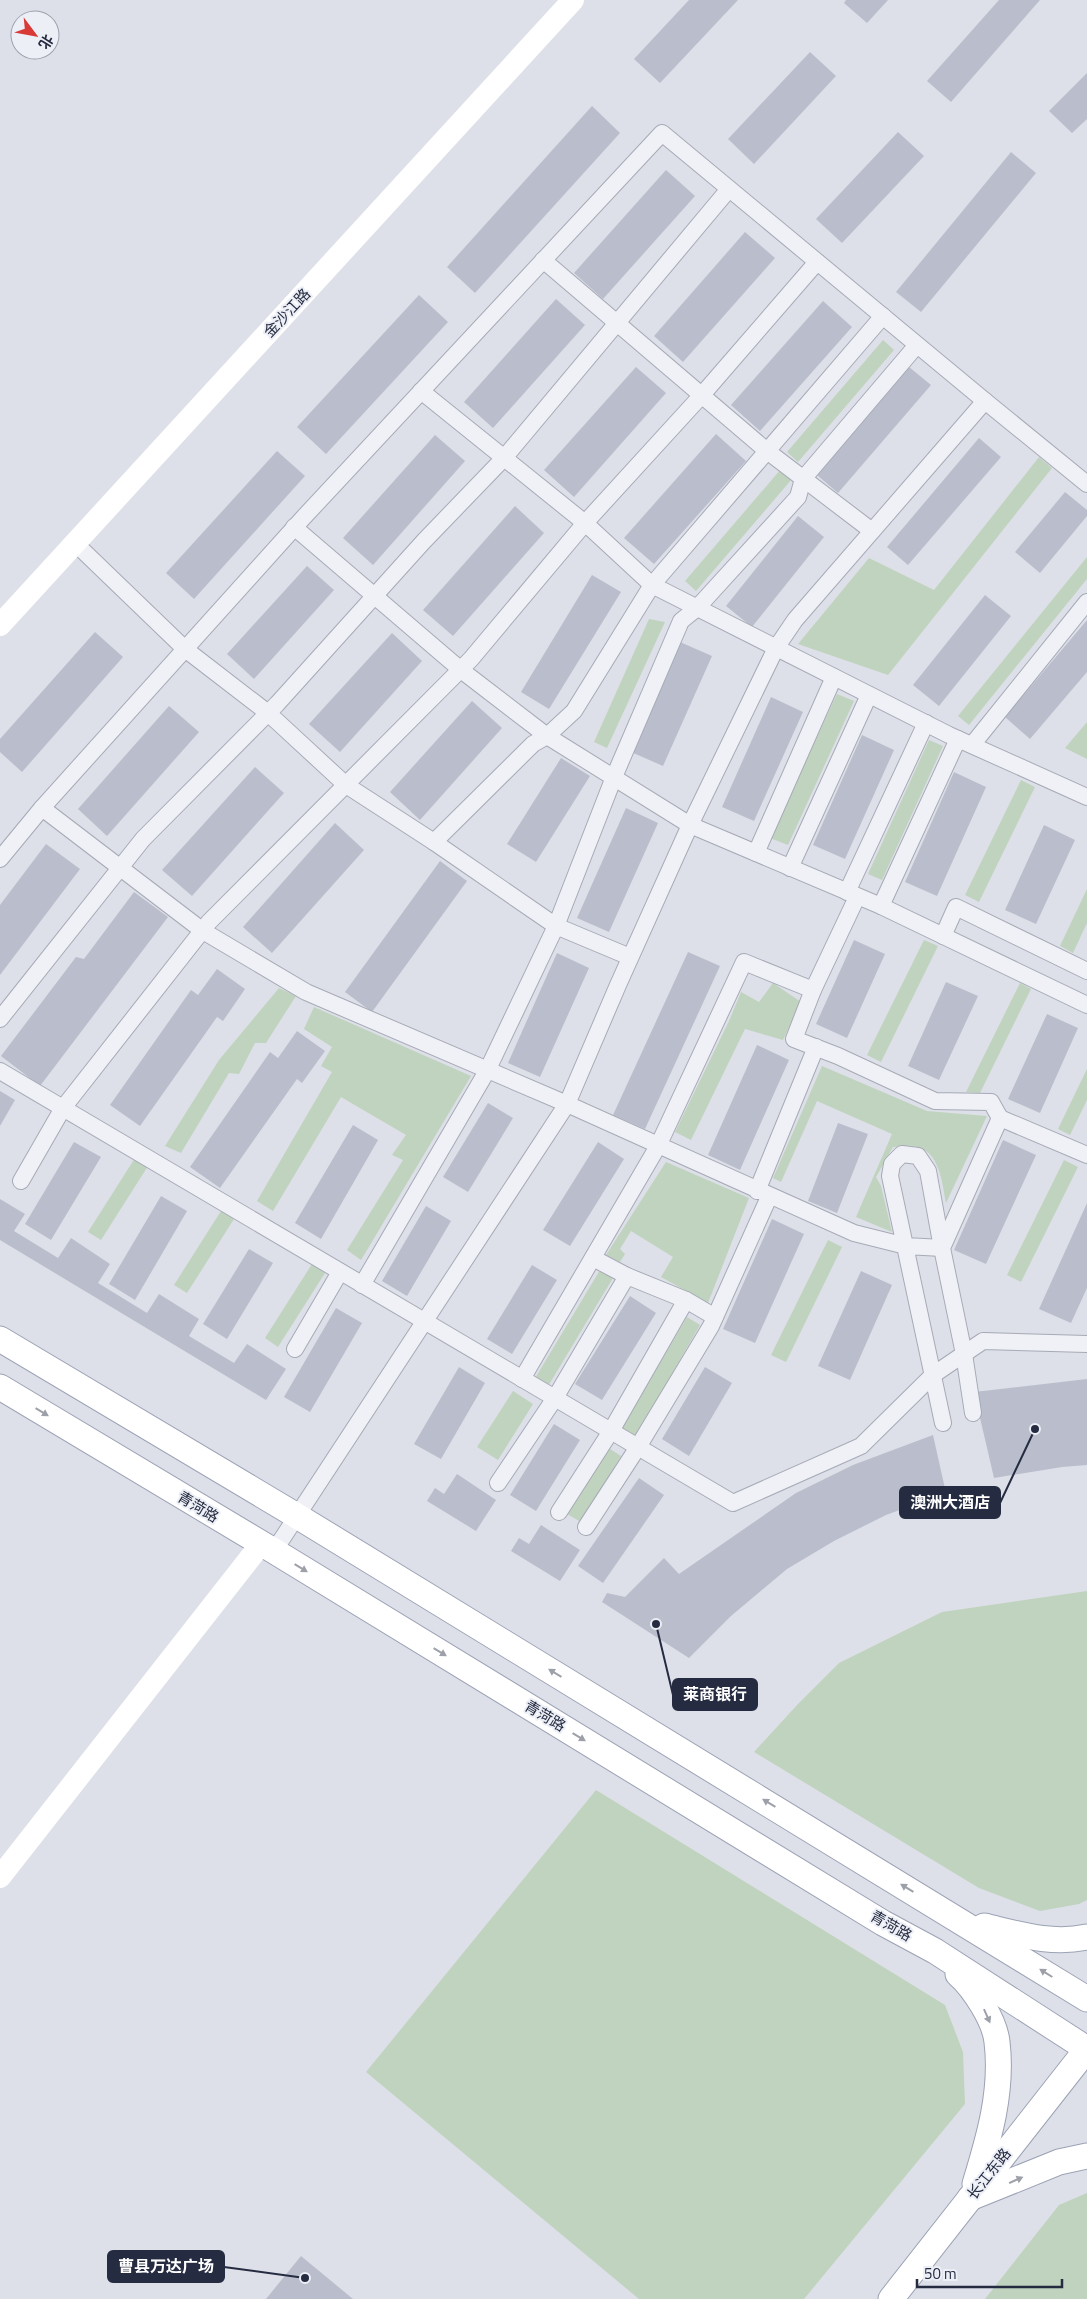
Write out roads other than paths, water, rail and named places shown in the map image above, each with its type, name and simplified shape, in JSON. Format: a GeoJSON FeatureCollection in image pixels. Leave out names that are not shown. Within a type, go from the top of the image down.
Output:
{"type":"FeatureCollection","features":[{"type":"Feature","properties":{"kind":"main road"},"geometry":{"type":"LineString","coordinates":[[0,1339],[297,1516],[1087,1999]]}},
{"type":"Feature","properties":{"kind":"main road","name":"青菏路"},"geometry":{"type":"LineString","coordinates":[[0,1387],[883,1922],[935,1951],[1087,2049]]}},
{"type":"Feature","properties":{"kind":"main road"},"geometry":{"type":"LineString","coordinates":[[960,1920],[1043,1940],[1087,1937]]}},
{"type":"Feature","properties":{"kind":"main road"},"geometry":{"type":"LineString","coordinates":[[935,1951],[968,1983],[985,2010],[997,2040],[998,2077],[995,2111],[970,2198]]}},
{"type":"Feature","properties":{"kind":"main road","name":"长江东路"},"geometry":{"type":"LineString","coordinates":[[891,2299],[1087,2049]]}},
{"type":"Feature","properties":{"kind":"main road"},"geometry":{"type":"LineString","coordinates":[[970,2198],[1059,2162],[1087,2156]]}},
{"type":"Feature","properties":{"kind":"street","name":"金沙江路"},"geometry":{"type":"LineString","coordinates":[[0,625],[573,0]]}},
{"type":"Feature","properties":{"kind":"street"},"geometry":{"type":"LineString","coordinates":[[0,859],[42,808],[294,528],[662,134],[1087,484]]}},
{"type":"Feature","properties":{"kind":"street"},"geometry":{"type":"LineString","coordinates":[[0,1019],[143,839],[268,714],[504,458],[729,189]]}},
{"type":"Feature","properties":{"kind":"street"},"geometry":{"type":"LineString","coordinates":[[543,260],[767,451],[872,531]]}},
{"type":"Feature","properties":{"kind":"street"},"geometry":{"type":"LineString","coordinates":[[21,1181],[63,1108],[203,930],[460,670],[585,523],[701,396],[817,262]]}},
{"type":"Feature","properties":{"kind":"street"},"geometry":{"type":"LineString","coordinates":[[434,842],[533,744],[547,736],[574,710],[652,585],[883,316]]}},
{"type":"Feature","properties":{"kind":"street"},"geometry":{"type":"LineString","coordinates":[[362,1285],[487,1071],[556,926],[614,777],[680,621],[697,608],[798,497],[803,479],[917,345]]}},
{"type":"Feature","properties":{"kind":"street"},"geometry":{"type":"LineString","coordinates":[[421,391],[585,523],[652,585],[926,723],[1087,797]]}},
{"type":"Feature","properties":{"kind":"street"},"geometry":{"type":"LineString","coordinates":[[0,1877],[268,1548],[297,1516],[567,1104],[630,957],[690,825],[776,648],[795,620],[985,401]]}},
{"type":"Feature","properties":{"kind":"street"},"geometry":{"type":"LineString","coordinates":[[294,528],[460,670],[547,736],[690,825],[881,906],[1087,1005]]}},
{"type":"Feature","properties":{"kind":"street"},"geometry":{"type":"LineString","coordinates":[[75,544],[185,649],[268,714],[346,785],[434,842],[556,926],[630,957]]}},
{"type":"Feature","properties":{"kind":"street"},"geometry":{"type":"LineString","coordinates":[[881,906],[965,742],[1087,602]]}},
{"type":"Feature","properties":{"kind":"street"},"geometry":{"type":"LineString","coordinates":[[756,853],[834,677]]}},
{"type":"Feature","properties":{"kind":"street"},"geometry":{"type":"LineString","coordinates":[[790,868],[869,694]]}},
{"type":"Feature","properties":{"kind":"street"},"geometry":{"type":"LineString","coordinates":[[926,723],[852,894],[794,1039],[838,1056],[935,1102],[991,1102],[1000,1118],[1087,1155]]}},
{"type":"Feature","properties":{"kind":"street"},"geometry":{"type":"LineString","coordinates":[[42,808],[203,930],[306,992],[567,1104],[763,1194],[854,1233],[906,1246],[942,1248]]}},
{"type":"Feature","properties":{"kind":"street"},"geometry":{"type":"LineString","coordinates":[[943,936],[956,907],[1087,971]]}},
{"type":"Feature","properties":{"kind":"street"},"geometry":{"type":"LineString","coordinates":[[522,1379],[658,1146],[744,962],[813,990]]}},
{"type":"Feature","properties":{"kind":"street"},"geometry":{"type":"LineString","coordinates":[[586,1527],[638,1447],[715,1317],[763,1194],[816,1047]]}},
{"type":"Feature","properties":{"kind":"street"},"geometry":{"type":"LineString","coordinates":[[0,1071],[733,1503],[861,1446],[933,1375],[983,1341],[1087,1344]]}},
{"type":"Feature","properties":{"kind":"street"},"geometry":{"type":"LineString","coordinates":[[942,1248],[1000,1118]]}},
{"type":"Feature","properties":{"kind":"street"},"geometry":{"type":"LineString","coordinates":[[943,1423],[890,1176],[892,1164],[902,1154],[918,1156],[928,1171],[964,1354],[973,1413]]}},
{"type":"Feature","properties":{"kind":"street"},"geometry":{"type":"LineString","coordinates":[[593,1258],[627,1276],[686,1300],[715,1317]]}},
{"type":"Feature","properties":{"kind":"street"},"geometry":{"type":"LineString","coordinates":[[295,1349],[340,1272]]}},
{"type":"Feature","properties":{"kind":"street"},"geometry":{"type":"LineString","coordinates":[[498,1483],[554,1398],[627,1276]]}},
{"type":"Feature","properties":{"kind":"street"},"geometry":{"type":"LineString","coordinates":[[560,1512],[611,1431],[686,1300]]}},
{"type":"Feature","properties":{"kind":"place","name":"澳洲大酒店"},"geometry":{"type":"Point","coordinates":[1035,1429]}},
{"type":"Feature","properties":{"kind":"place","name":"莱商银行"},"geometry":{"type":"Point","coordinates":[656,1624]}},
{"type":"Feature","properties":{"kind":"place","name":"曹县万达广场"},"geometry":{"type":"Point","coordinates":[305,2278]}}]}
